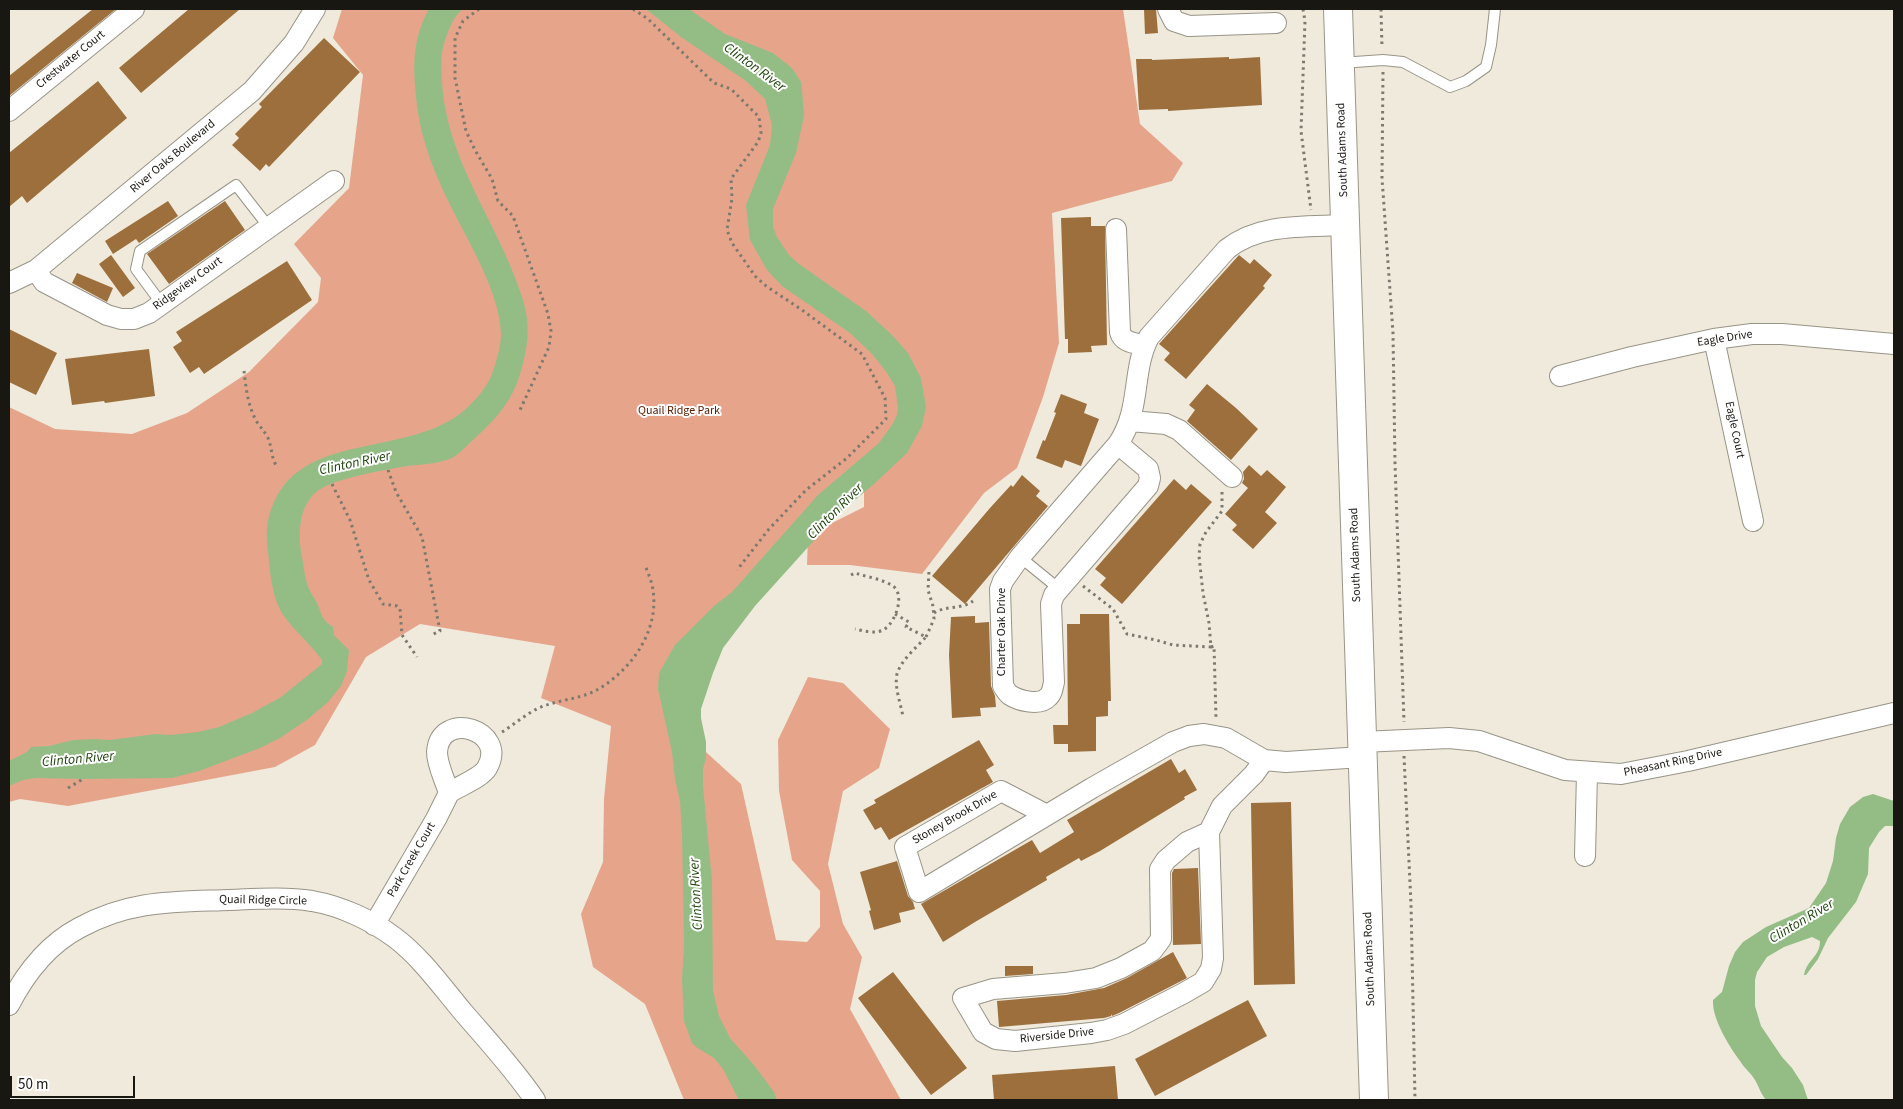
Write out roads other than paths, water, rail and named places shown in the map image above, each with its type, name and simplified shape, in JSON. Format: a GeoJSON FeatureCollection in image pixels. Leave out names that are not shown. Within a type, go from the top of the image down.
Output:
{"type":"FeatureCollection","features":[{"type":"Feature","properties":{"kind":"main road","name":"South Adams Road"},"geometry":{"type":"LineString","coordinates":[[1338,9],[1374,1100]]}},
{"type":"Feature","properties":{"kind":"street","name":"Crestwater Court"},"geometry":{"type":"LineString","coordinates":[[9,111],[134,9]]}},
{"type":"Feature","properties":{"kind":"street","name":"River Oaks Boulevard"},"geometry":{"type":"LineString","coordinates":[[9,283],[36,270],[252,90],[294,43],[315,9]]}},
{"type":"Feature","properties":{"kind":"street"},"geometry":{"type":"LineString","coordinates":[[1168,9],[1174,21],[1189,26],[1276,23]]}},
{"type":"Feature","properties":{"kind":"street","name":"Ridgeview Court"},"geometry":{"type":"LineString","coordinates":[[36,270],[44,282],[107,315],[121,319],[134,319],[148,313],[334,181]]}},
{"type":"Feature","properties":{"kind":"street","name":"Charter Oak Drive"},"geometry":{"type":"LineString","coordinates":[[1118,444],[1148,469],[1150,478],[1148,486],[1058,588],[1051,604],[1054,682],[1052,692],[1048,698],[1041,701],[1018,699],[1009,694],[1002,686],[1000,589],[1002,581],[1020,557],[1118,444],[1126,432],[1130,421],[1144,345],[1148,338],[1227,248],[1238,240],[1258,232],[1312,226],[1344,225]]}},
{"type":"Feature","properties":{"kind":"street"},"geometry":{"type":"LineString","coordinates":[[1116,229],[1121,338],[1144,345]]}},
{"type":"Feature","properties":{"kind":"street","name":"Eagle Drive"},"geometry":{"type":"LineString","coordinates":[[1560,376],[1632,357],[1714,339],[1752,334],[1782,334],[1894,344]]}},
{"type":"Feature","properties":{"kind":"street","name":"Eagle Court"},"geometry":{"type":"LineString","coordinates":[[1714,339],[1753,521]]}},
{"type":"Feature","properties":{"kind":"street"},"geometry":{"type":"LineString","coordinates":[[1130,421],[1166,424],[1179,430],[1227,472]]}},
{"type":"Feature","properties":{"kind":"street","name":"Pheasant Ring Drive"},"geometry":{"type":"LineString","coordinates":[[1362,749],[1404,739],[1449,738],[1480,741],[1565,770],[1621,774],[1688,761],[1894,713]]}},
{"type":"Feature","properties":{"kind":"street"},"geometry":{"type":"LineString","coordinates":[[460,728],[477,730],[489,743],[490,761],[480,775],[449,793],[438,760],[437,752],[440,743],[451,730],[460,728]]}},
{"type":"Feature","properties":{"kind":"street","name":"Stoney Brook Drive"},"geometry":{"type":"LineString","coordinates":[[1047,815],[1001,791],[905,847],[919,892],[1173,742],[1189,736],[1204,734],[1226,738],[1264,760],[1286,762],[1362,749]]}},
{"type":"Feature","properties":{"kind":"street","name":"Riverside Drive"},"geometry":{"type":"LineString","coordinates":[[1209,832],[1187,842],[1166,860],[1160,869],[1161,939],[1152,950],[1121,968],[1096,978],[1065,983],[993,989],[963,998],[982,1032],[996,1038],[1015,1041],[1107,1030],[1203,982],[1211,970],[1213,958],[1209,832],[1222,806],[1254,774],[1264,760]]}},
{"type":"Feature","properties":{"kind":"street"},"geometry":{"type":"LineString","coordinates":[[1585,856],[1587,773]]}},
{"type":"Feature","properties":{"kind":"street","name":"Park Creek Court"},"geometry":{"type":"LineString","coordinates":[[374,925],[436,819],[449,793]]}},
{"type":"Feature","properties":{"kind":"street","name":"Quail Ridge Circle"},"geometry":{"type":"LineString","coordinates":[[9,1005],[26,975],[58,941],[78,928],[124,908],[160,902],[295,899],[334,907],[374,925],[394,938],[434,977],[535,1100]]}},
{"type":"Feature","properties":{"kind":"lane"},"geometry":{"type":"LineString","coordinates":[[1340,63],[1383,60],[1402,62],[1450,87],[1466,81],[1486,67],[1491,45],[1495,9]]}},
{"type":"Feature","properties":{"kind":"lane"},"geometry":{"type":"LineString","coordinates":[[161,304],[136,269],[140,251],[236,185],[268,226]]}},
{"type":"Feature","properties":{"kind":"lane"},"geometry":{"type":"LineString","coordinates":[[1020,557],[1058,588]]}},
{"type":"Feature","properties":{"kind":"water","name":"Clinton River"},"geometry":{"type":"Polygon","coordinates":[[[429,9],[463,9],[453,21],[443,47],[442,82],[446,112],[464,167],[513,272],[523,300],[528,328],[527,346],[517,384],[507,402],[488,426],[452,458],[439,462],[369,473],[343,480],[322,488],[309,499],[302,515],[300,532],[306,579],[323,618],[333,627],[334,635],[349,650],[347,671],[341,686],[328,702],[308,719],[280,738],[260,748],[199,771],[172,778],[36,778],[23,780],[9,786],[9,761],[27,752],[31,747],[49,746],[73,740],[110,740],[155,734],[171,735],[219,727],[252,713],[281,697],[322,664],[318,654],[284,616],[274,594],[267,545],[267,530],[269,516],[277,496],[293,475],[315,461],[340,452],[423,432],[448,421],[470,405],[488,383],[494,369],[500,344],[499,315],[486,276],[434,169],[422,134],[416,98],[414,75],[416,46],[424,18],[429,9]]]}},
{"type":"Feature","properties":{"kind":"water","name":"Clinton River"},"geometry":{"type":"Polygon","coordinates":[[[646,9],[689,9],[725,34],[773,53],[792,68],[801,82],[804,116],[796,153],[773,209],[773,227],[789,255],[866,311],[908,353],[921,378],[926,407],[922,426],[907,453],[837,515],[755,606],[723,648],[701,709],[706,742],[703,786],[712,881],[713,990],[719,1016],[730,1038],[754,1065],[774,1092],[777,1100],[739,1100],[723,1069],[714,1058],[692,1043],[684,1021],[680,801],[672,752],[658,689],[659,673],[675,645],[714,606],[732,592],[818,495],[879,443],[892,425],[898,408],[895,386],[872,354],[850,333],[782,286],[767,270],[750,240],[746,205],[770,145],[772,125],[765,99],[746,81],[681,37],[646,9]]]}},
{"type":"Feature","properties":{"kind":"water","name":"Clinton River"},"geometry":{"type":"Polygon","coordinates":[[[1873,794],[1894,801],[1894,826],[1885,826],[1869,848],[1868,874],[1856,902],[1828,938],[1818,959],[1806,975],[1804,975],[1808,965],[1818,951],[1820,941],[1812,937],[1784,947],[1767,957],[1757,972],[1755,980],[1755,1006],[1761,1026],[1803,1085],[1808,1100],[1766,1100],[1753,1077],[1742,1064],[1722,1032],[1715,1015],[1713,1000],[1722,992],[1729,966],[1735,952],[1743,942],[1766,927],[1809,908],[1826,883],[1833,861],[1840,824],[1850,807],[1863,797],[1873,794]]]}},
{"type":"Feature","properties":{"kind":"park label","name":"Quail Ridge Park"},"geometry":{"type":"Point","coordinates":[679,411]}}]}
